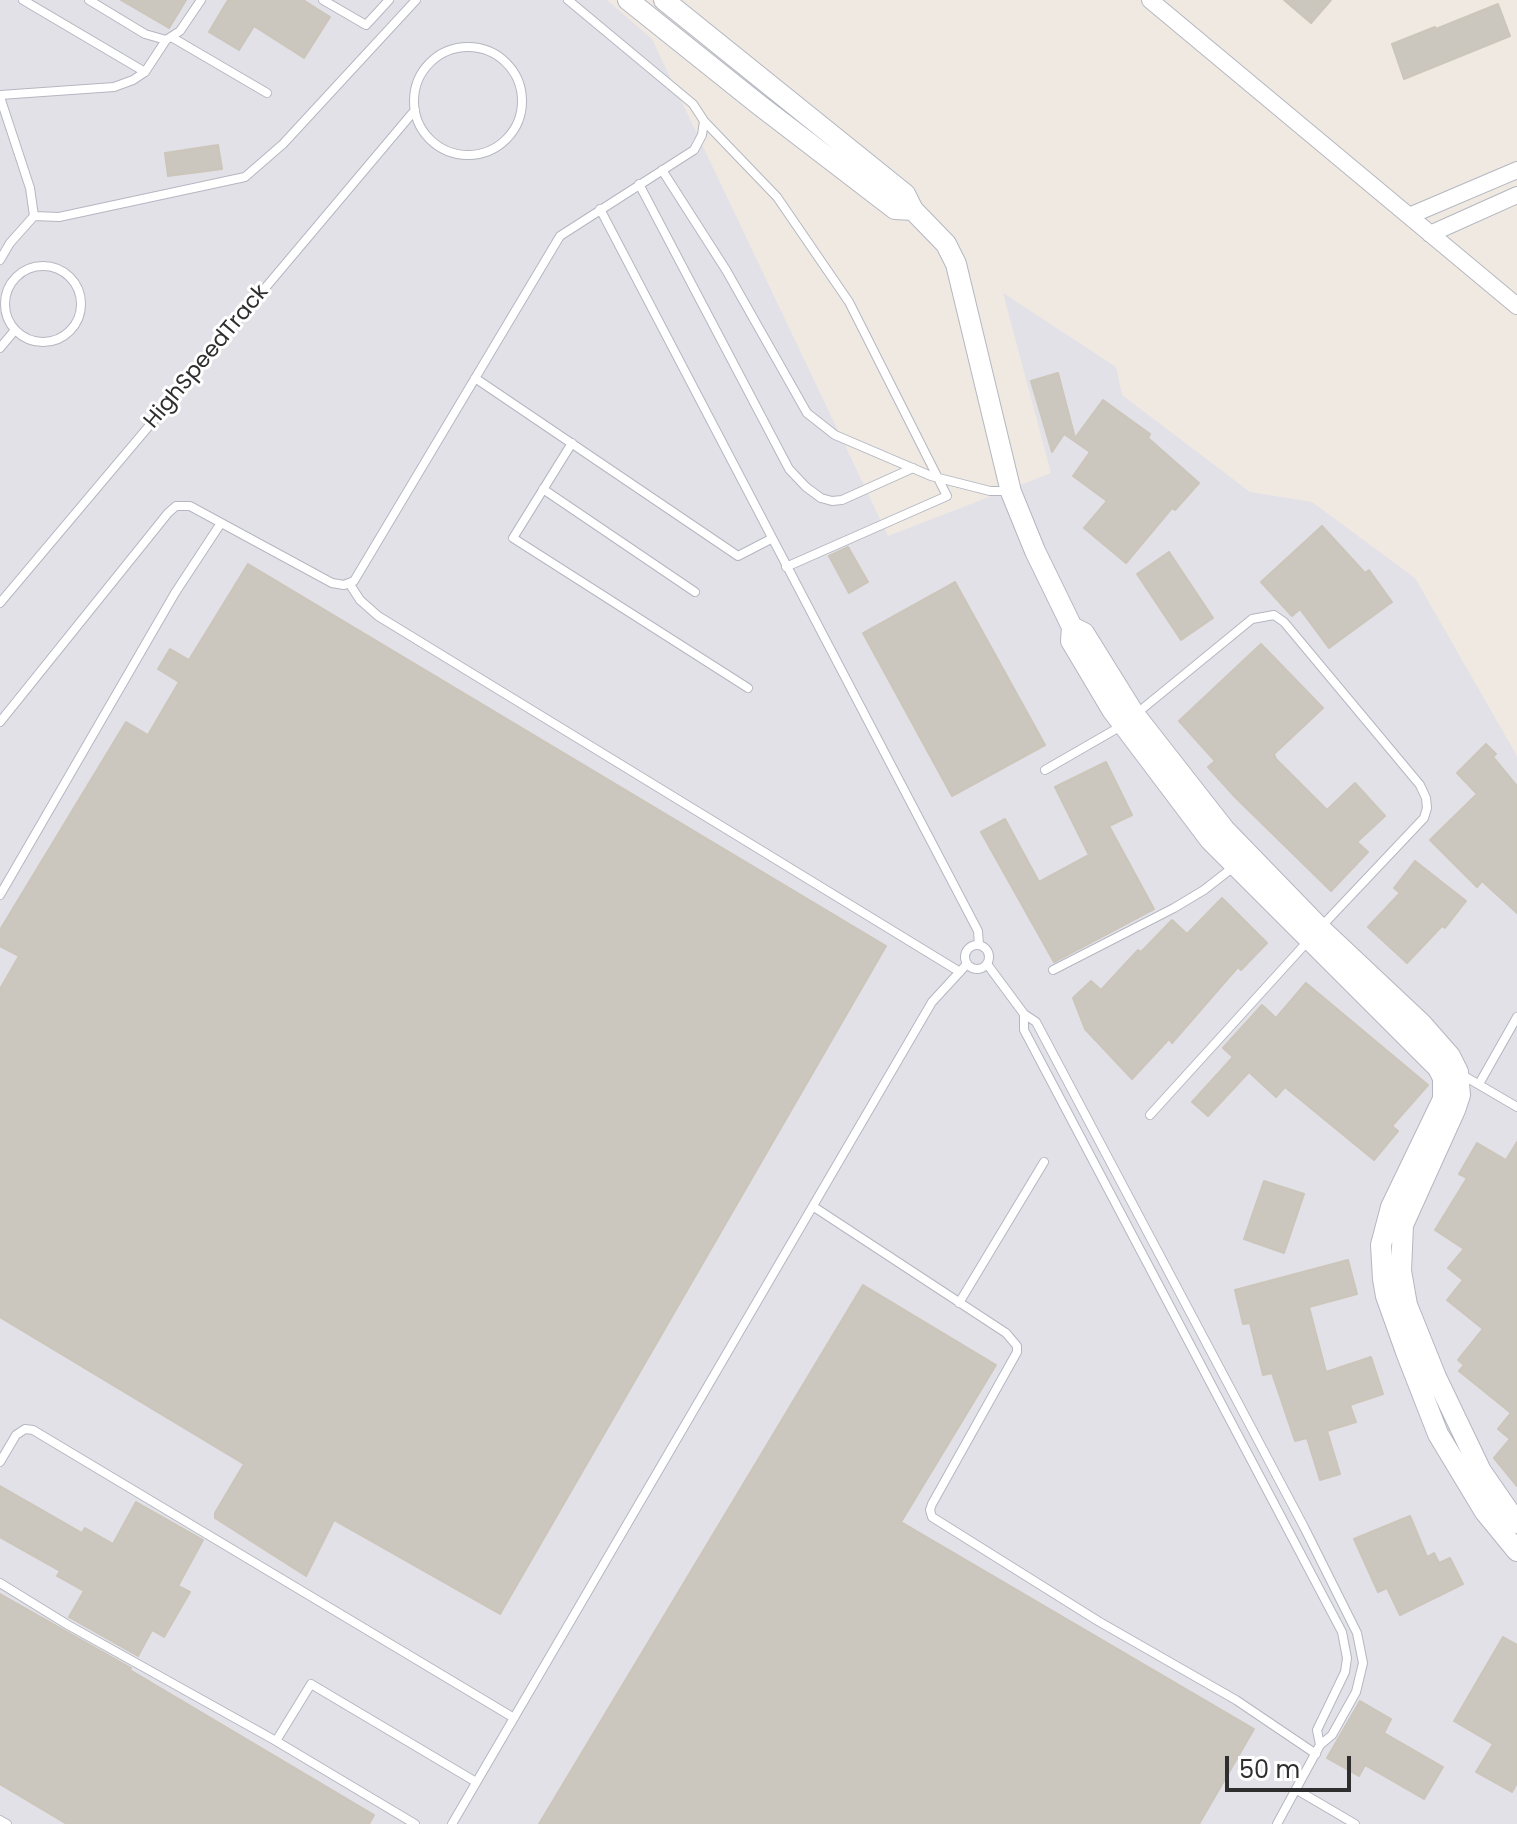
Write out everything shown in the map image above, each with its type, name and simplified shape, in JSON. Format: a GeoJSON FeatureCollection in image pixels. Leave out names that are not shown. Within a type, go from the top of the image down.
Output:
{"type":"FeatureCollection","features":[{"type":"Feature","properties":{"kind":"street"},"geometry":{"type":"LineString","coordinates":[[628,0],[895,209],[913,210]]}},
{"type":"Feature","properties":{"kind":"street"},"geometry":{"type":"LineString","coordinates":[[664,0],[905,194],[913,210],[946,244],[956,264],[1011,492],[1035,551],[1072,627],[1071,641],[1210,840],[1241,860],[1448,1070],[1460,1095],[1403,1225],[1401,1271],[1407,1305],[1436,1377],[1481,1471],[1517,1523]]}},
{"type":"Feature","properties":{"kind":"street"},"geometry":{"type":"LineString","coordinates":[[1150,0],[1517,306]]}},
{"type":"Feature","properties":{"kind":"street"},"geometry":{"type":"LineString","coordinates":[[1409,216],[1517,170]]}},
{"type":"Feature","properties":{"kind":"street"},"geometry":{"type":"LineString","coordinates":[[1430,234],[1517,195]]}},
{"type":"Feature","properties":{"kind":"street"},"geometry":{"type":"LineString","coordinates":[[1448,1070],[1443,1078],[1443,1099],[1391,1207],[1381,1245],[1386,1296],[1438,1434],[1485,1512],[1517,1551]]}},
{"type":"Feature","properties":{"kind":"lane"},"geometry":{"type":"LineString","coordinates":[[23,0],[145,72]]}},
{"type":"Feature","properties":{"kind":"lane"},"geometry":{"type":"LineString","coordinates":[[89,0],[145,34],[169,39],[267,93]]}},
{"type":"Feature","properties":{"kind":"lane"},"geometry":{"type":"LineString","coordinates":[[0,260],[10,243],[34,216],[30,188],[0,96],[114,87],[133,80],[145,72],[169,39],[180,31],[201,0]]}},
{"type":"Feature","properties":{"kind":"lane"},"geometry":{"type":"LineString","coordinates":[[323,0],[366,25],[389,0]]}},
{"type":"Feature","properties":{"kind":"lane"},"geometry":{"type":"LineString","coordinates":[[34,216],[59,217],[245,177],[283,144],[416,0]]}},
{"type":"Feature","properties":{"kind":"lane"},"geometry":{"type":"LineString","coordinates":[[568,0],[693,104],[704,121],[777,197],[849,302],[947,496],[786,567]]}},
{"type":"Feature","properties":{"kind":"lane"},"geometry":{"type":"LineString","coordinates":[[459,47],[476,47],[492,52],[507,63],[517,78],[522,97],[520,115],[512,132],[499,145],[482,153],[463,155],[445,150],[430,140],[420,126],[415,110],[415,93],[424,70],[443,53],[459,47]]}},
{"type":"Feature","properties":{"kind":"lane","name":"HighSpeedTrack"},"geometry":{"type":"LineString","coordinates":[[0,603],[415,110]]}},
{"type":"Feature","properties":{"kind":"lane"},"geometry":{"type":"LineString","coordinates":[[0,722],[176,506],[190,506],[332,583],[344,585],[354,581],[560,236],[694,150],[702,135],[704,121]]}},
{"type":"Feature","properties":{"kind":"lane"},"geometry":{"type":"LineString","coordinates":[[662,170],[726,270],[807,413],[835,435],[913,468],[990,491],[1011,492]]}},
{"type":"Feature","properties":{"kind":"lane"},"geometry":{"type":"LineString","coordinates":[[639,184],[789,469],[806,487],[821,498],[842,500],[913,468]]}},
{"type":"Feature","properties":{"kind":"lane"},"geometry":{"type":"LineString","coordinates":[[600,209],[978,931],[979,945]]}},
{"type":"Feature","properties":{"kind":"lane"},"geometry":{"type":"LineString","coordinates":[[32,268],[56,268],[75,283],[81,307],[71,330],[61,338],[36,342],[15,330],[5,307],[12,283],[21,274],[32,268]]}},
{"type":"Feature","properties":{"kind":"lane"},"geometry":{"type":"LineString","coordinates":[[0,348],[15,330]]}},
{"type":"Feature","properties":{"kind":"lane"},"geometry":{"type":"LineString","coordinates":[[475,378],[738,556],[771,539]]}},
{"type":"Feature","properties":{"kind":"lane"},"geometry":{"type":"LineString","coordinates":[[572,443],[513,538],[748,688]]}},
{"type":"Feature","properties":{"kind":"lane"},"geometry":{"type":"LineString","coordinates":[[543,489],[695,592]]}},
{"type":"Feature","properties":{"kind":"lane"},"geometry":{"type":"LineString","coordinates":[[0,895],[175,593],[221,523]]}},
{"type":"Feature","properties":{"kind":"lane"},"geometry":{"type":"LineString","coordinates":[[349,583],[360,600],[378,616],[960,972]]}},
{"type":"Feature","properties":{"kind":"lane"},"geometry":{"type":"LineString","coordinates":[[1045,770],[1129,720],[1252,619],[1274,615],[1284,622],[1420,785],[1426,798],[1424,818],[1150,1115]]}},
{"type":"Feature","properties":{"kind":"lane"},"geometry":{"type":"LineString","coordinates":[[1053,970],[1174,908],[1204,890],[1241,860]]}},
{"type":"Feature","properties":{"kind":"lane"},"geometry":{"type":"LineString","coordinates":[[987,964],[976,969],[967,964],[966,951],[979,945],[988,952],[987,964],[1024,1014],[1036,1022],[1357,1633],[1363,1663],[1356,1692],[1332,1735],[1318,1749],[1277,1824]]}},
{"type":"Feature","properties":{"kind":"lane"},"geometry":{"type":"LineString","coordinates":[[452,1824],[932,1002],[967,964]]}},
{"type":"Feature","properties":{"kind":"lane"},"geometry":{"type":"LineString","coordinates":[[1024,1014],[1024,1030],[1342,1632],[1347,1658],[1345,1672],[1317,1730],[1318,1749]]}},
{"type":"Feature","properties":{"kind":"lane"},"geometry":{"type":"LineString","coordinates":[[1479,1084],[1517,1017]]}},
{"type":"Feature","properties":{"kind":"lane"},"geometry":{"type":"LineString","coordinates":[[1448,1070],[1517,1107]]}},
{"type":"Feature","properties":{"kind":"lane"},"geometry":{"type":"LineString","coordinates":[[959,1303],[1044,1162]]}},
{"type":"Feature","properties":{"kind":"lane"},"geometry":{"type":"LineString","coordinates":[[814,1207],[1014,1339],[1017,1352],[932,1504],[932,1517],[1098,1621],[1318,1749]]}},
{"type":"Feature","properties":{"kind":"lane"},"geometry":{"type":"LineString","coordinates":[[1,1458],[16,1435],[25,1429],[33,1430],[514,1718]]}},
{"type":"Feature","properties":{"kind":"lane"},"geometry":{"type":"LineString","coordinates":[[0,1583],[415,1824]]}},
{"type":"Feature","properties":{"kind":"lane"},"geometry":{"type":"LineString","coordinates":[[276,1741],[311,1684],[476,1782]]}},
{"type":"Feature","properties":{"kind":"lane"},"geometry":{"type":"LineString","coordinates":[[1297,1790],[1355,1824]]}},
{"type":"Feature","properties":{"kind":"lane"},"geometry":{"type":"LineString","coordinates":[[0,1820],[7,1824]]}},
{"type":"Feature","properties":{"kind":"shaded area"},"geometry":{"type":"Polygon","coordinates":[[[0,0],[607,0],[652,39],[888,536],[1051,473],[1003,293],[1116,367],[1122,395],[1250,492],[1312,502],[1415,578],[1517,756],[1517,1824],[0,1824],[0,0]]]}},
{"type":"Feature","properties":{"kind":"building"},"geometry":{"type":"Polygon","coordinates":[[[121,0],[186,0],[169,28],[121,0]]]}},
{"type":"Feature","properties":{"kind":"building"},"geometry":{"type":"Polygon","coordinates":[[[228,0],[303,0],[330,17],[304,58],[254,26],[239,50],[209,32],[228,0]]]}},
{"type":"Feature","properties":{"kind":"building"},"geometry":{"type":"Polygon","coordinates":[[[1284,0],[1331,0],[1311,23],[1284,0]]]}},
{"type":"Feature","properties":{"kind":"building"},"geometry":{"type":"Polygon","coordinates":[[[1498,4],[1510,36],[1404,79],[1392,44],[1498,4]]]}},
{"type":"Feature","properties":{"kind":"building"},"geometry":{"type":"Polygon","coordinates":[[[218,145],[222,169],[168,176],[165,153],[218,145]]]}},
{"type":"Feature","properties":{"kind":"building"},"geometry":{"type":"Polygon","coordinates":[[[1058,373],[1075,438],[1103,400],[1150,434],[1148,438],[1199,483],[1175,510],[1172,508],[1126,563],[1084,528],[1107,501],[1073,476],[1090,452],[1064,434],[1052,452],[1031,381],[1058,373]]]}},
{"type":"Feature","properties":{"kind":"building"},"geometry":{"type":"Polygon","coordinates":[[[1322,526],[1365,573],[1369,570],[1392,602],[1329,648],[1300,609],[1292,616],[1261,582],[1322,526]]]}},
{"type":"Feature","properties":{"kind":"building"},"geometry":{"type":"Polygon","coordinates":[[[848,547],[868,582],[849,593],[829,556],[848,547]]]}},
{"type":"Feature","properties":{"kind":"building"},"geometry":{"type":"Polygon","coordinates":[[[1169,552],[1213,618],[1181,640],[1137,574],[1169,552]]]}},
{"type":"Feature","properties":{"kind":"building"},"geometry":{"type":"Polygon","coordinates":[[[248,564],[886,946],[500,1614],[334,1520],[306,1576],[215,1518],[244,1464],[0,1317],[0,989],[19,956],[0,946],[0,930],[126,722],[148,735],[179,682],[158,669],[170,649],[189,660],[248,564]]]}},
{"type":"Feature","properties":{"kind":"building"},"geometry":{"type":"Polygon","coordinates":[[[955,582],[1045,745],[952,796],[863,633],[955,582]]]}},
{"type":"Feature","properties":{"kind":"building"},"geometry":{"type":"Polygon","coordinates":[[[1261,644],[1323,708],[1274,754],[1276,759],[1327,810],[1355,783],[1385,816],[1357,842],[1368,852],[1331,891],[1208,767],[1215,761],[1179,721],[1261,644]]]}},
{"type":"Feature","properties":{"kind":"building"},"geometry":{"type":"Polygon","coordinates":[[[1486,744],[1517,786],[1517,913],[1482,881],[1477,887],[1430,840],[1477,794],[1457,773],[1486,744]]]}},
{"type":"Feature","properties":{"kind":"building"},"geometry":{"type":"Polygon","coordinates":[[[1106,762],[1132,815],[1109,826],[1154,909],[1054,962],[981,832],[1005,819],[1039,882],[1089,855],[1055,787],[1106,762]]]}},
{"type":"Feature","properties":{"kind":"building"},"geometry":{"type":"Polygon","coordinates":[[[1415,861],[1466,901],[1445,928],[1442,926],[1407,963],[1368,927],[1400,893],[1394,888],[1415,861]]]}},
{"type":"Feature","properties":{"kind":"building"},"geometry":{"type":"Polygon","coordinates":[[[1222,898],[1267,943],[1241,970],[1238,967],[1172,1043],[1169,1039],[1132,1079],[1085,1029],[1073,998],[1091,981],[1101,990],[1138,950],[1141,952],[1172,920],[1187,934],[1222,898]]]}},
{"type":"Feature","properties":{"kind":"building"},"geometry":{"type":"Polygon","coordinates":[[[1306,983],[1428,1085],[1392,1126],[1398,1131],[1374,1160],[1285,1087],[1276,1097],[1249,1072],[1208,1116],[1192,1102],[1233,1057],[1223,1048],[1262,1005],[1276,1018],[1306,983]]]}},
{"type":"Feature","properties":{"kind":"building"},"geometry":{"type":"Polygon","coordinates":[[[1517,1142],[1517,1486],[1494,1458],[1510,1439],[1498,1429],[1511,1413],[1459,1371],[1464,1365],[1458,1360],[1483,1329],[1447,1300],[1463,1280],[1448,1268],[1464,1249],[1435,1230],[1467,1178],[1459,1174],[1477,1143],[1506,1160],[1517,1142]]]}},
{"type":"Feature","properties":{"kind":"building"},"geometry":{"type":"Polygon","coordinates":[[[1264,1181],[1304,1194],[1284,1253],[1244,1239],[1264,1181]]]}},
{"type":"Feature","properties":{"kind":"building"},"geometry":{"type":"Polygon","coordinates":[[[1348,1260],[1357,1294],[1309,1307],[1326,1372],[1371,1357],[1383,1394],[1350,1405],[1356,1422],[1327,1431],[1340,1474],[1320,1480],[1307,1438],[1295,1441],[1272,1373],[1263,1375],[1250,1323],[1243,1324],[1235,1290],[1348,1260]]]}},
{"type":"Feature","properties":{"kind":"building"},"geometry":{"type":"Polygon","coordinates":[[[863,1285],[996,1365],[901,1522],[1254,1729],[1199,1824],[539,1824],[863,1285]]]}},
{"type":"Feature","properties":{"kind":"building"},"geometry":{"type":"Polygon","coordinates":[[[0,1486],[82,1533],[85,1528],[113,1544],[136,1502],[203,1540],[178,1586],[190,1592],[164,1637],[152,1630],[138,1656],[69,1617],[84,1591],[57,1576],[60,1571],[0,1537],[0,1486]]]}},
{"type":"Feature","properties":{"kind":"building"},"geometry":{"type":"Polygon","coordinates":[[[1410,1516],[1427,1557],[1434,1553],[1439,1563],[1450,1558],[1463,1584],[1400,1615],[1387,1588],[1378,1592],[1354,1539],[1410,1516]]]}},
{"type":"Feature","properties":{"kind":"building"},"geometry":{"type":"Polygon","coordinates":[[[0,1594],[131,1668],[374,1815],[369,1824],[67,1824],[0,1784],[0,1594]]]}},
{"type":"Feature","properties":{"kind":"building"},"geometry":{"type":"Polygon","coordinates":[[[1503,1637],[1517,1645],[1517,1783],[1512,1792],[1476,1772],[1493,1744],[1454,1721],[1503,1637]]]}},
{"type":"Feature","properties":{"kind":"building"},"geometry":{"type":"Polygon","coordinates":[[[1360,1701],[1391,1719],[1384,1733],[1443,1767],[1424,1799],[1365,1765],[1359,1776],[1327,1758],[1360,1701]]]}}]}
